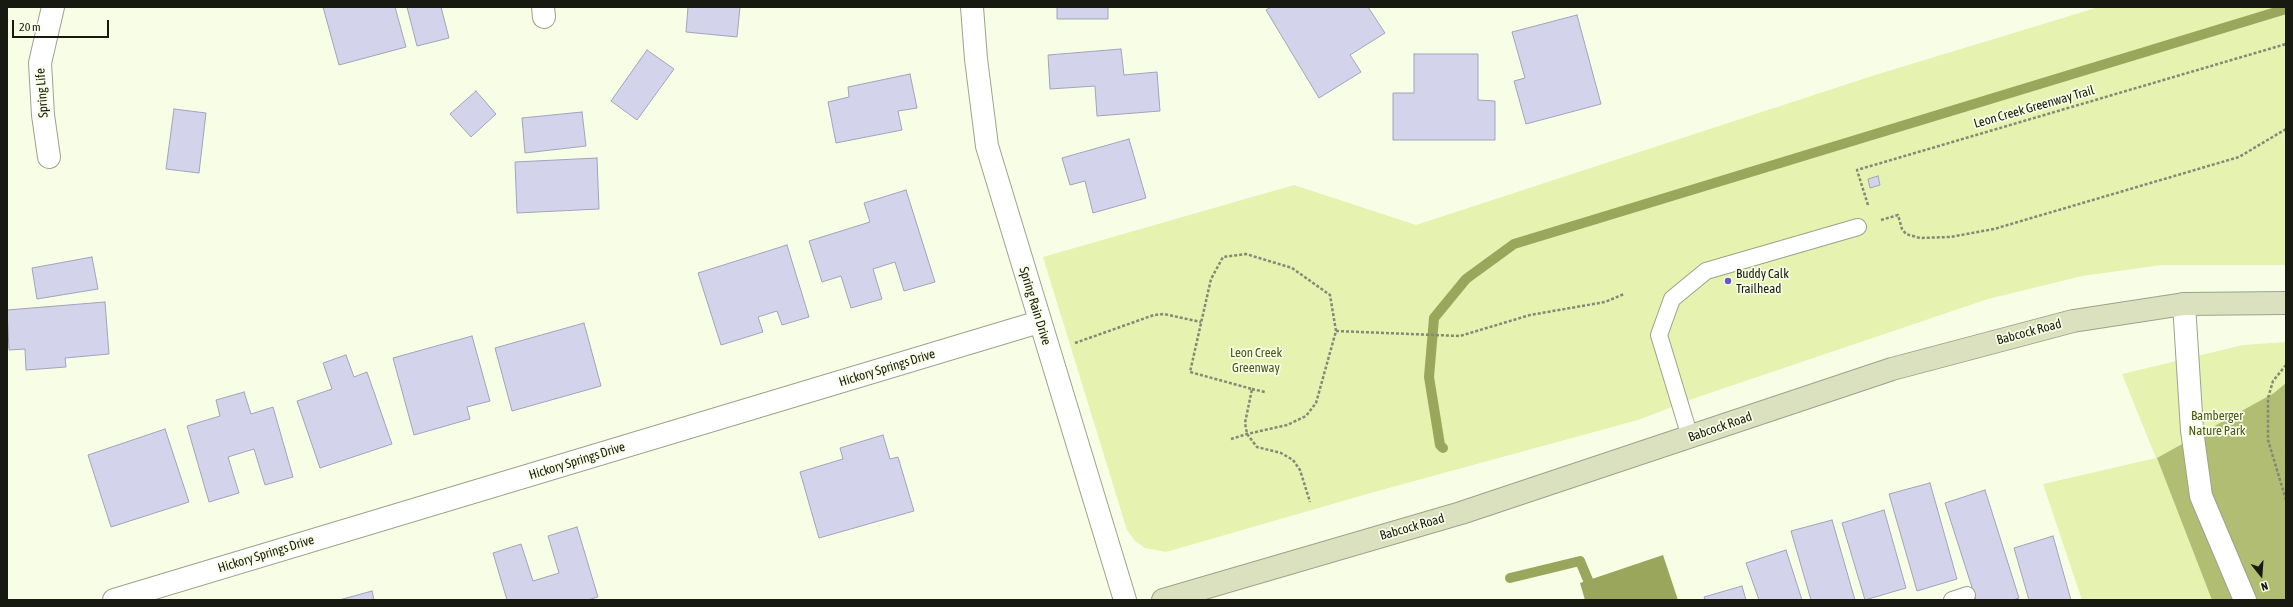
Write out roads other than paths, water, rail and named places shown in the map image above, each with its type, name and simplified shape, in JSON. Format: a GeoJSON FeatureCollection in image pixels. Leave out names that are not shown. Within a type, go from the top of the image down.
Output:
{"type":"FeatureCollection","features":[{"type":"Feature","properties":{"kind":"main road","name":"Babcock Road"},"geometry":{"type":"LineString","coordinates":[[1163,600],[1461,513],[1892,369],[2072,321],[2184,304],[2286,303]]}},
{"type":"Feature","properties":{"kind":"street","name":"Spring Life"},"geometry":{"type":"LineString","coordinates":[[49,157],[43,115],[40,63],[53,7]]}},
{"type":"Feature","properties":{"kind":"street","name":"Spring Rain Drive"},"geometry":{"type":"LineString","coordinates":[[972,7],[976,59],[987,146],[1039,322],[1125,600]]}},
{"type":"Feature","properties":{"kind":"street"},"geometry":{"type":"LineString","coordinates":[[2184,304],[2192,430],[2201,496],[2245,600]]}},
{"type":"Feature","properties":{"kind":"street","name":"Hickory Springs Drive"},"geometry":{"type":"LineString","coordinates":[[114,600],[1039,322]]}},
{"type":"Feature","properties":{"kind":"lane"},"geometry":{"type":"LineString","coordinates":[[1690,437],[1659,335],[1672,299],[1706,271],[1858,227]]}},
{"type":"Feature","properties":{"kind":"waterway"},"geometry":{"type":"LineString","coordinates":[[1443,448],[1440,445],[1429,377],[1434,318],[1466,279],[1514,244],[2286,9]]}},
{"type":"Feature","properties":{"kind":"waterway"},"geometry":{"type":"LineString","coordinates":[[1510,578],[1580,561],[1588,580]]}},
{"type":"Feature","properties":{"kind":"place","name":"Buddy Calk Trailhead"},"geometry":{"type":"Point","coordinates":[1728,281]}},
{"type":"Feature","properties":{"kind":"park label","name":"Leon Creek Greenway"},"geometry":{"type":"Point","coordinates":[1256,360]}},
{"type":"Feature","properties":{"kind":"park label","name":"Bamberger Nature Park"},"geometry":{"type":"Point","coordinates":[2217,424]}}]}
